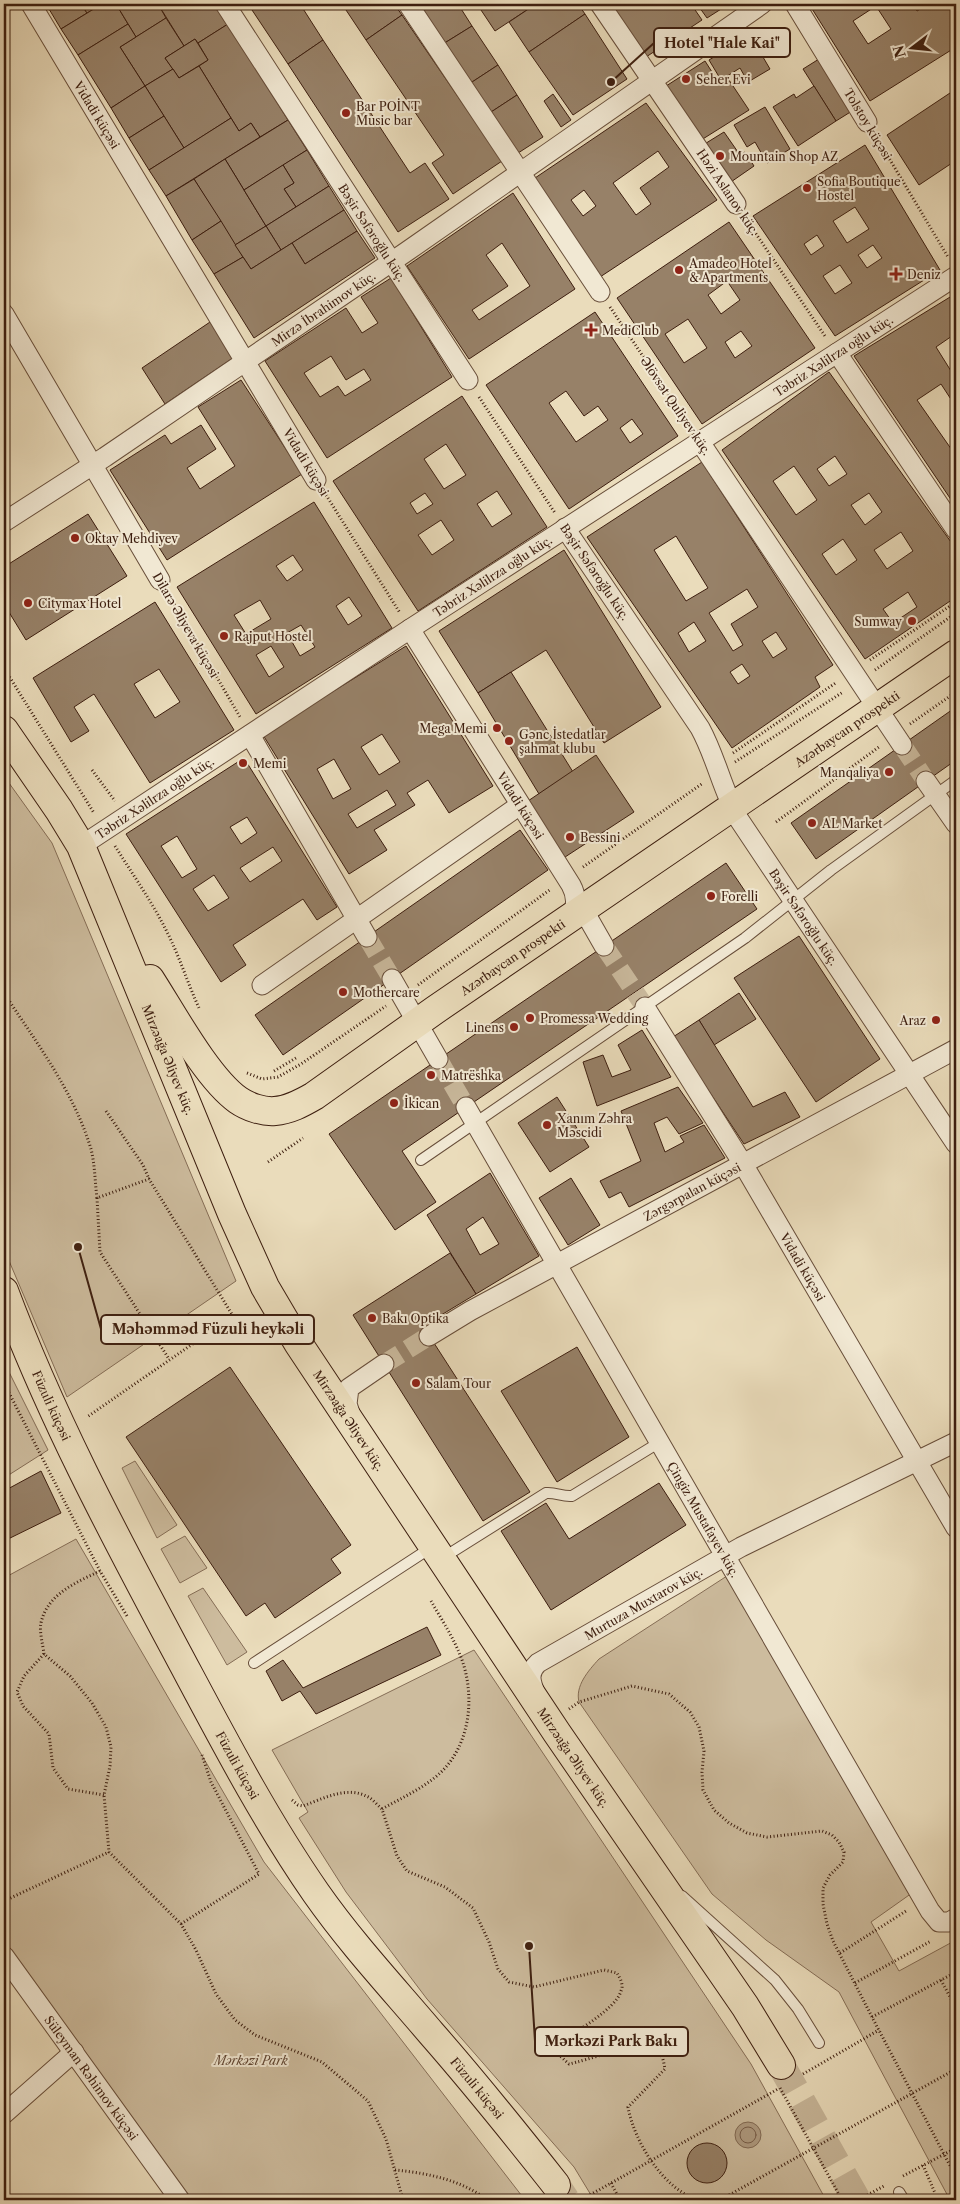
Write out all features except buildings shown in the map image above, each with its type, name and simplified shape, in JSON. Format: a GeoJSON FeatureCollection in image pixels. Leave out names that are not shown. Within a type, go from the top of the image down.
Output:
{"type":"FeatureCollection","features":[{"type":"Feature","properties":{"kind":"main road","name":"Azərbaycan prospekti"},"geometry":{"type":"LineString","coordinates":[[115,926],[216,1078],[239,1101],[254,1108],[274,1111],[293,1107],[314,1096],[597,899],[956,654]]}},
{"type":"Feature","properties":{"kind":"main road","name":"Mirzəağa Əliyev küç."},"geometry":{"type":"LineString","coordinates":[[4,730],[59,810],[81,846],[256,1270],[283,1320],[436,1553],[563,1722],[649,1866],[744,2006],[786,2078]]}},
{"type":"Feature","properties":{"kind":"main road","name":"Füzuli küçəsi"},"geometry":{"type":"LineString","coordinates":[[4,1291],[26,1351],[75,1457],[127,1560],[275,1831],[317,1894],[353,1943],[468,2076],[556,2185]]}},
{"type":"Feature","properties":{"kind":"main road"},"geometry":{"type":"LineString","coordinates":[[4,1306],[26,1351]]}},
{"type":"Feature","properties":{"kind":"street","name":"Vidadi küçəsi"},"geometry":{"type":"LineString","coordinates":[[32,4],[316,480]]}},
{"type":"Feature","properties":{"kind":"street","name":"Bəşir Səfəroğlu küç."},"geometry":{"type":"LineString","coordinates":[[225,4],[468,380]]}},
{"type":"Feature","properties":{"kind":"street"},"geometry":{"type":"LineString","coordinates":[[408,4],[600,292]]}},
{"type":"Feature","properties":{"kind":"street","name":"Həzi Aslanov küç."},"geometry":{"type":"LineString","coordinates":[[600,4],[736,204]]}},
{"type":"Feature","properties":{"kind":"street","name":"Mirzə İbrahimov küç."},"geometry":{"type":"LineString","coordinates":[[4,522],[391,262],[651,79],[762,4]]}},
{"type":"Feature","properties":{"kind":"street","name":"Tolstoy küçəsi"},"geometry":{"type":"LineString","coordinates":[[795,4],[870,126]]}},
{"type":"Feature","properties":{"kind":"street","name":"Təbriz Xəlilrza oğlu küç."},"geometry":{"type":"LineString","coordinates":[[81,846],[410,629],[837,353],[954,269]]}},
{"type":"Feature","properties":{"kind":"street","name":"Dilarə Əliyeva küçəsi"},"geometry":{"type":"LineString","coordinates":[[4,314],[160,580]]}},
{"type":"Feature","properties":{"kind":"street"},"geometry":{"type":"LineString","coordinates":[[837,353],[956,530]]}},
{"type":"Feature","properties":{"kind":"street","name":"Əlövsət Quliyev küç."},"geometry":{"type":"LineString","coordinates":[[700,442],[899,740]]}},
{"type":"Feature","properties":{"kind":"street","name":"Bəşir Səfəroğlu küç."},"geometry":{"type":"LineString","coordinates":[[565,528],[700,728],[732,808],[956,1144]]}},
{"type":"Feature","properties":{"kind":"street","name":"Vidadi küçəsi"},"geometry":{"type":"LineString","coordinates":[[410,629],[574,891],[576,906],[571,918]]}},
{"type":"Feature","properties":{"kind":"street"},"geometry":{"type":"LineString","coordinates":[[250,735],[367,937]]}},
{"type":"Feature","properties":{"kind":"street"},"geometry":{"type":"LineString","coordinates":[[931,788],[956,824]]}},
{"type":"Feature","properties":{"kind":"street"},"geometry":{"type":"LineString","coordinates":[[262,985],[520,805]]}},
{"type":"Feature","properties":{"kind":"street"},"geometry":{"type":"LineString","coordinates":[[597,899],[589,909],[588,918],[604,946]]}},
{"type":"Feature","properties":{"kind":"street"},"geometry":{"type":"LineString","coordinates":[[392,980],[438,1059]]}},
{"type":"Feature","properties":{"kind":"street","name":"Vidadi küçəsi"},"geometry":{"type":"LineString","coordinates":[[645,1007],[743,1164],[956,1528]]}},
{"type":"Feature","properties":{"kind":"street","name":"Zərgərpalan küçəsi"},"geometry":{"type":"LineString","coordinates":[[429,1336],[557,1264],[956,1049]]}},
{"type":"Feature","properties":{"kind":"street","name":"Çingiz Mustafayev küç."},"geometry":{"type":"LineString","coordinates":[[471,1115],[930,1912],[939,1922],[953,1920]]}},
{"type":"Feature","properties":{"kind":"street"},"geometry":{"type":"LineString","coordinates":[[363,1443],[347,1404],[348,1392],[352,1385],[384,1364]]}},
{"type":"Feature","properties":{"kind":"street","name":"Murtuza Muxtarov küç."},"geometry":{"type":"LineString","coordinates":[[563,1722],[531,1683],[530,1675],[532,1668],[538,1663],[726,1555],[956,1442]]}},
{"type":"Feature","properties":{"kind":"street","name":"Süleyman Rəhimov küçəsi"},"geometry":{"type":"LineString","coordinates":[[4,1956],[180,2200]]}},
{"type":"Feature","properties":{"kind":"street"},"geometry":{"type":"LineString","coordinates":[[4,2114],[74,2052]]}},
{"type":"Feature","properties":{"kind":"lane"},"geometry":{"type":"LineString","coordinates":[[421,1160],[471,1115],[645,1007],[745,938],[931,788],[956,780]]}},
{"type":"Feature","properties":{"kind":"lane"},"geometry":{"type":"LineString","coordinates":[[254,1663],[436,1553],[546,1493],[554,1492],[562,1497],[572,1496],[660,1442]]}},
{"type":"Feature","properties":{"kind":"lane"},"geometry":{"type":"LineString","coordinates":[[649,1866],[775,1980],[798,2009],[818,2043]]}},
{"type":"Feature","properties":{"kind":"path","name":"Tolstoy küçəsi"},"geometry":{"type":"LineString","coordinates":[[870,126],[954,269]]}},
{"type":"Feature","properties":{"kind":"path","name":"Həzi Aslanov küç."},"geometry":{"type":"LineString","coordinates":[[736,204],[837,353]]}},
{"type":"Feature","properties":{"kind":"path","name":"Əlövsət Quliyev küç."},"geometry":{"type":"LineString","coordinates":[[600,292],[700,442]]}},
{"type":"Feature","properties":{"kind":"path","name":"Bəşir Səfəroğlu küç."},"geometry":{"type":"LineString","coordinates":[[468,380],[565,528]]}},
{"type":"Feature","properties":{"kind":"path","name":"Vidadi küçəsi"},"geometry":{"type":"LineString","coordinates":[[316,480],[410,629]]}},
{"type":"Feature","properties":{"kind":"path","name":"Dilarə Əliyeva küçəsi"},"geometry":{"type":"LineString","coordinates":[[160,580],[250,735]]}},
{"type":"Feature","properties":{"kind":"path"},"geometry":{"type":"LineString","coordinates":[[776,822],[899,740],[956,692]]}},
{"type":"Feature","properties":{"kind":"path"},"geometry":{"type":"LineString","coordinates":[[92,770],[115,801]]}},
{"type":"Feature","properties":{"kind":"path"},"geometry":{"type":"LineString","coordinates":[[4,993],[55,1070],[74,1108],[91,1150],[97,1198],[100,1252],[169,1359]]}},
{"type":"Feature","properties":{"kind":"path"},"geometry":{"type":"LineString","coordinates":[[274,1072],[296,1058]]}},
{"type":"Feature","properties":{"kind":"path"},"geometry":{"type":"LineString","coordinates":[[87,1417],[233,1316],[142,1165],[106,1111]]}},
{"type":"Feature","properties":{"kind":"path"},"geometry":{"type":"LineString","coordinates":[[268,1162],[303,1138]]}},
{"type":"Feature","properties":{"kind":"path"},"geometry":{"type":"LineString","coordinates":[[97,1198],[149,1179]]}},
{"type":"Feature","properties":{"kind":"path"},"geometry":{"type":"LineString","coordinates":[[4,1382],[100,1571],[131,1622]]}},
{"type":"Feature","properties":{"kind":"path"},"geometry":{"type":"LineString","coordinates":[[100,1571],[73,1584],[52,1601],[40,1623],[44,1654],[70,1676],[92,1703],[106,1727],[111,1747],[110,1766],[104,1796],[109,1852],[181,1924],[196,1950],[216,1994],[235,2020],[254,2035],[322,2062],[368,2101],[386,2139],[403,2200]]}},
{"type":"Feature","properties":{"kind":"path"},"geometry":{"type":"LineString","coordinates":[[382,1809],[431,1780],[445,1768],[461,1744],[470,1706],[464,1666],[448,1631],[431,1601]]}},
{"type":"Feature","properties":{"kind":"path"},"geometry":{"type":"LineString","coordinates":[[44,1654],[24,1676],[17,1692],[23,1706],[48,1734],[53,1768],[68,1789],[104,1796]]}},
{"type":"Feature","properties":{"kind":"path"},"geometry":{"type":"LineString","coordinates":[[563,1722],[579,1702],[632,1686],[669,1694],[690,1712],[698,1728],[704,1751],[703,1790],[714,1810],[729,1823],[747,1833],[767,1837],[822,1831],[832,1834],[844,1852],[843,1862],[830,1876],[823,1888],[822,1904],[833,1941],[956,2177]]}},
{"type":"Feature","properties":{"kind":"path"},"geometry":{"type":"LineString","coordinates":[[181,1924],[259,1874],[211,1782],[199,1746]]}},
{"type":"Feature","properties":{"kind":"path"},"geometry":{"type":"LineString","coordinates":[[292,1800],[298,1805],[303,1806],[340,1793],[354,1793],[366,1796],[382,1809],[396,1856],[407,1871],[444,1887],[473,1908],[489,1942],[498,1969],[509,1982],[534,1987],[604,1970],[617,1973],[621,1980],[622,1990],[615,2002],[558,2043],[559,2055],[569,2064],[641,2044],[650,2044],[659,2049],[664,2058],[665,2069],[628,2107],[631,2120],[637,2137],[661,2174],[672,2185],[698,2200]]}},
{"type":"Feature","properties":{"kind":"path"},"geometry":{"type":"LineString","coordinates":[[4,1901],[109,1852]]}},
{"type":"Feature","properties":{"kind":"path"},"geometry":{"type":"LineString","coordinates":[[840,1953],[906,1910]]}},
{"type":"Feature","properties":{"kind":"path"},"geometry":{"type":"LineString","coordinates":[[855,1983],[935,1938]]}},
{"type":"Feature","properties":{"kind":"path"},"geometry":{"type":"LineString","coordinates":[[872,2017],[956,1972]]}},
{"type":"Feature","properties":{"kind":"path"},"geometry":{"type":"LineString","coordinates":[[942,1980],[956,2008]]}},
{"type":"Feature","properties":{"kind":"path"},"geometry":{"type":"LineString","coordinates":[[581,2200],[652,2160],[786,2078],[879,2030]]}},
{"type":"Feature","properties":{"kind":"path"},"geometry":{"type":"LineString","coordinates":[[720,2200],[956,2069]]}},
{"type":"Feature","properties":{"kind":"path"},"geometry":{"type":"LineString","coordinates":[[786,2078],[814,2149],[842,2200]]}},
{"type":"Feature","properties":{"kind":"path"},"geometry":{"type":"LineString","coordinates":[[944,2155],[956,2148]]}},
{"type":"Feature","properties":{"kind":"path"},"geometry":{"type":"LineString","coordinates":[[923,2166],[935,2193]]}},
{"type":"Feature","properties":{"kind":"path"},"geometry":{"type":"LineString","coordinates":[[395,2170],[420,2172],[439,2178],[465,2187],[487,2200]]}},
{"type":"Feature","properties":{"kind":"path"},"geometry":{"type":"LineString","coordinates":[[611,2183],[620,2200]]}},
{"type":"Feature","properties":{"kind":"green space"},"geometry":{"type":"Polygon","coordinates":[[[4,776],[52,843],[236,1281],[67,1397],[4,1249],[4,776]]]}},
{"type":"Feature","properties":{"kind":"green space"},"geometry":{"type":"Polygon","coordinates":[[[4,1362],[48,1450],[4,1478],[4,1362]]]}},
{"type":"Feature","properties":{"kind":"green space"},"geometry":{"type":"Polygon","coordinates":[[[135,1461],[177,1525],[157,1538],[122,1468],[135,1461]]]}},
{"type":"Feature","properties":{"kind":"green space"},"geometry":{"type":"Polygon","coordinates":[[[185,1536],[207,1568],[180,1583],[161,1549],[185,1536]]]}},
{"type":"Feature","properties":{"kind":"green space","name":"Mərkəzi Park"},"geometry":{"type":"Polygon","coordinates":[[[76,1539],[264,1862],[525,2200],[189,2200],[4,1943],[4,1578],[76,1539]]]}},
{"type":"Feature","properties":{"kind":"green space"},"geometry":{"type":"Polygon","coordinates":[[[730,1574],[912,1893],[871,1922],[899,1971],[956,1940],[956,2200],[950,2200],[839,1992],[766,1940],[712,1894],[579,1702],[578,1696],[581,1685],[599,1659],[730,1574]]]}},
{"type":"Feature","properties":{"kind":"green space"},"geometry":{"type":"Polygon","coordinates":[[[203,1588],[247,1652],[227,1665],[188,1596],[203,1588]]]}},
{"type":"Feature","properties":{"kind":"green space"},"geometry":{"type":"Polygon","coordinates":[[[474,1650],[751,2064],[826,2200],[594,2200],[574,2167],[427,1999],[346,1892],[299,1818],[308,1812],[272,1750],[474,1650]]]}},
{"type":"Feature","properties":{"kind":"water"},"geometry":{"type":"Polygon","coordinates":[[[748,2122],[757,2126],[761,2135],[757,2144],[748,2148],[739,2144],[735,2135],[739,2126],[748,2122]]]}},
{"type":"Feature","properties":{"kind":"tunnel"},"geometry":{"type":"LineString","coordinates":[[902,745],[926,781]]}},
{"type":"Feature","properties":{"kind":"tunnel"},"geometry":{"type":"LineString","coordinates":[[367,937],[392,979]]}},
{"type":"Feature","properties":{"kind":"tunnel"},"geometry":{"type":"LineString","coordinates":[[604,946],[645,1007]]}},
{"type":"Feature","properties":{"kind":"tunnel"},"geometry":{"type":"LineString","coordinates":[[438,1059],[466,1107]]}},
{"type":"Feature","properties":{"kind":"tunnel"},"geometry":{"type":"LineString","coordinates":[[384,1364],[429,1336]]}},
{"type":"Feature","properties":{"kind":"tunnel"},"geometry":{"type":"LineString","coordinates":[[781,2065],[857,2200]]}},
{"type":"Feature","properties":{"kind":"tunnel"},"geometry":{"type":"LineString","coordinates":[[556,2185],[566,2200]]}},
{"type":"Feature","properties":{"kind":"place","name":"Seher Evi"},"geometry":{"type":"Point","coordinates":[686,79]}},
{"type":"Feature","properties":{"kind":"place","name":"Hotel \"Hale Kai\""},"geometry":{"type":"Point","coordinates":[611,82]}},
{"type":"Feature","properties":{"kind":"place","name":"Bar POİNT Music bar"},"geometry":{"type":"Point","coordinates":[346,113]}},
{"type":"Feature","properties":{"kind":"place","name":"Mountain Shop AZ"},"geometry":{"type":"Point","coordinates":[720,156]}},
{"type":"Feature","properties":{"kind":"place","name":"Sofia Boutique Hostel"},"geometry":{"type":"Point","coordinates":[807,188]}},
{"type":"Feature","properties":{"kind":"place","name":"Amadeo Hotel & Apartments"},"geometry":{"type":"Point","coordinates":[679,270]}},
{"type":"Feature","properties":{"kind":"place","name":"Deniz"},"geometry":{"type":"Point","coordinates":[896,274]}},
{"type":"Feature","properties":{"kind":"place","name":"MediClub"},"geometry":{"type":"Point","coordinates":[591,330]}},
{"type":"Feature","properties":{"kind":"place","name":"Oktay Mehdiyev"},"geometry":{"type":"Point","coordinates":[75,538]}},
{"type":"Feature","properties":{"kind":"place","name":"Citymax Hotel"},"geometry":{"type":"Point","coordinates":[28,603]}},
{"type":"Feature","properties":{"kind":"place","name":"Sumway"},"geometry":{"type":"Point","coordinates":[912,621]}},
{"type":"Feature","properties":{"kind":"place","name":"Rajput Hostel"},"geometry":{"type":"Point","coordinates":[224,636]}},
{"type":"Feature","properties":{"kind":"place","name":"Mega Memi"},"geometry":{"type":"Point","coordinates":[497,728]}},
{"type":"Feature","properties":{"kind":"place","name":"Gənc İstedatlar şahmat klubu"},"geometry":{"type":"Point","coordinates":[509,741]}},
{"type":"Feature","properties":{"kind":"place","name":"Memi"},"geometry":{"type":"Point","coordinates":[243,763]}},
{"type":"Feature","properties":{"kind":"place","name":"Manqaliya"},"geometry":{"type":"Point","coordinates":[889,772]}},
{"type":"Feature","properties":{"kind":"place","name":"AL Market"},"geometry":{"type":"Point","coordinates":[812,823]}},
{"type":"Feature","properties":{"kind":"place","name":"Bessini"},"geometry":{"type":"Point","coordinates":[570,837]}},
{"type":"Feature","properties":{"kind":"place","name":"Forelli"},"geometry":{"type":"Point","coordinates":[711,896]}},
{"type":"Feature","properties":{"kind":"place","name":"Mothercare"},"geometry":{"type":"Point","coordinates":[343,992]}},
{"type":"Feature","properties":{"kind":"place","name":"Promessa Wedding"},"geometry":{"type":"Point","coordinates":[530,1018]}},
{"type":"Feature","properties":{"kind":"place","name":"Araz"},"geometry":{"type":"Point","coordinates":[936,1020]}},
{"type":"Feature","properties":{"kind":"place","name":"Linens"},"geometry":{"type":"Point","coordinates":[514,1027]}},
{"type":"Feature","properties":{"kind":"place","name":"Matrëshka"},"geometry":{"type":"Point","coordinates":[431,1075]}},
{"type":"Feature","properties":{"kind":"place","name":"İkican"},"geometry":{"type":"Point","coordinates":[394,1103]}},
{"type":"Feature","properties":{"kind":"place","name":"Xanım Zəhra Məscidi"},"geometry":{"type":"Point","coordinates":[547,1125]}},
{"type":"Feature","properties":{"kind":"place","name":"Məhəmməd Füzuli heykəli"},"geometry":{"type":"Point","coordinates":[78,1247]}},
{"type":"Feature","properties":{"kind":"place","name":"Bakı Optika"},"geometry":{"type":"Point","coordinates":[372,1318]}},
{"type":"Feature","properties":{"kind":"place","name":"Salam Tour"},"geometry":{"type":"Point","coordinates":[416,1383]}},
{"type":"Feature","properties":{"kind":"place","name":"Mərkəzi Park Bakı"},"geometry":{"type":"Point","coordinates":[529,1946]}}]}
